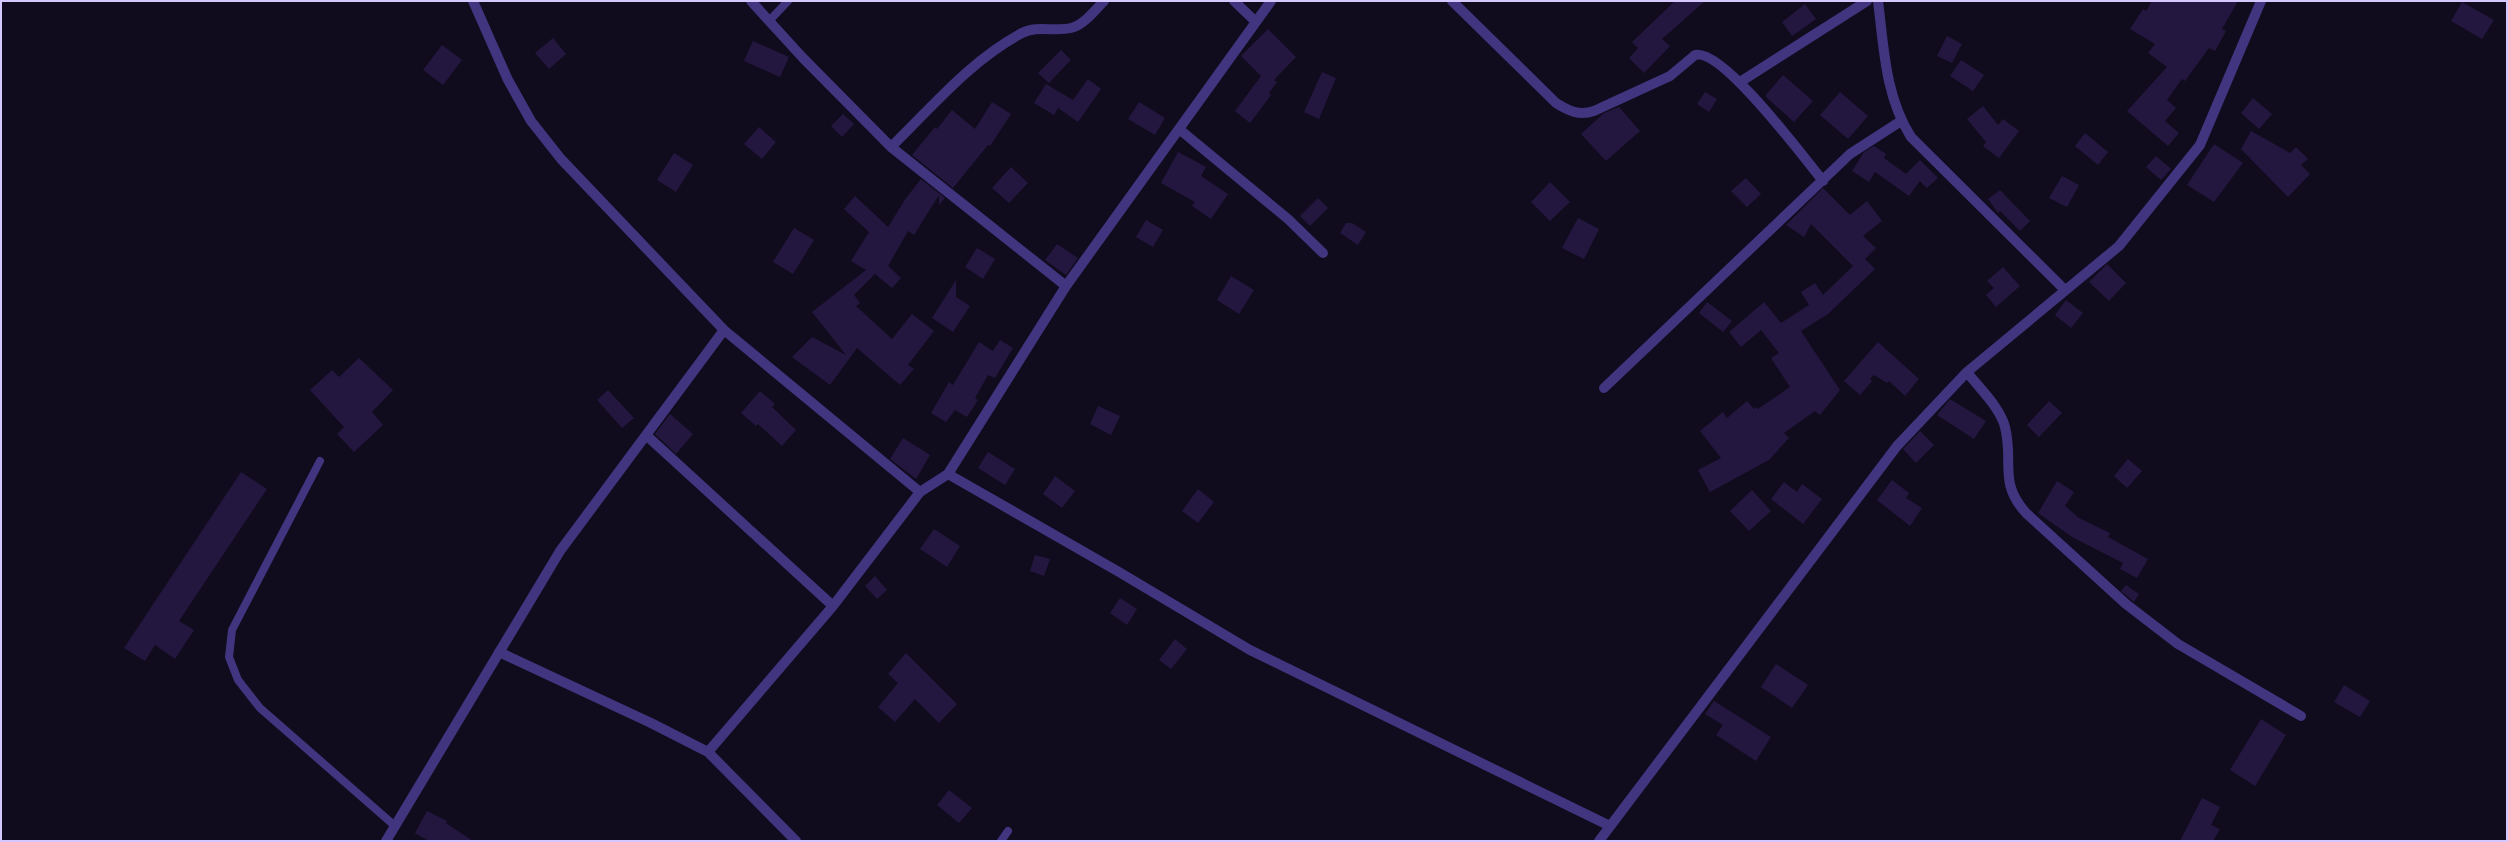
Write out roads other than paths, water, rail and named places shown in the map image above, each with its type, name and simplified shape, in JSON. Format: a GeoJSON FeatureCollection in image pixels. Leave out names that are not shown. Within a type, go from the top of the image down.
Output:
{"type":"FeatureCollection","features":[{"type":"Feature","properties":{"kind":"street"},"geometry":{"type":"LineString","coordinates":[[473,1],[508,80],[531,121],[561,159],[724,330],[920,492]]}},
{"type":"Feature","properties":{"kind":"street"},"geometry":{"type":"LineString","coordinates":[[751,1],[891,147],[1066,286]]}},
{"type":"Feature","properties":{"kind":"street"},"geometry":{"type":"LineString","coordinates":[[891,147],[982,58],[1023,32],[1071,28],[1083,21],[1104,1]]}},
{"type":"Feature","properties":{"kind":"street"},"geometry":{"type":"LineString","coordinates":[[1234,1],[1256,22]]}},
{"type":"Feature","properties":{"kind":"street"},"geometry":{"type":"LineString","coordinates":[[708,752],[833,606],[920,492],[948,474],[1066,286],[1271,1]]}},
{"type":"Feature","properties":{"kind":"street"},"geometry":{"type":"LineString","coordinates":[[1452,1],[1556,103],[1571,112],[1585,114],[1657,84],[1700,54],[1712,58],[1740,82],[1822,181]]}},
{"type":"Feature","properties":{"kind":"street"},"geometry":{"type":"LineString","coordinates":[[1740,82],[1867,1]]}},
{"type":"Feature","properties":{"kind":"street"},"geometry":{"type":"LineString","coordinates":[[1878,1],[1890,92],[1900,121],[1910,137],[2065,290]]}},
{"type":"Feature","properties":{"kind":"street"},"geometry":{"type":"LineString","coordinates":[[1599,841],[1897,446],[1967,372],[2119,246],[2200,145],[2262,1]]}},
{"type":"Feature","properties":{"kind":"street"},"geometry":{"type":"LineString","coordinates":[[1604,388],[1850,154],[1900,121]]}},
{"type":"Feature","properties":{"kind":"street"},"geometry":{"type":"LineString","coordinates":[[1179,130],[1288,219],[1323,253]]}},
{"type":"Feature","properties":{"kind":"street"},"geometry":{"type":"LineString","coordinates":[[386,841],[560,551],[724,330]]}},
{"type":"Feature","properties":{"kind":"street"},"geometry":{"type":"LineString","coordinates":[[1967,372],[1999,413],[2005,427],[2009,485],[2015,501],[2026,513],[2126,604],[2178,644],[2301,716]]}},
{"type":"Feature","properties":{"kind":"street"},"geometry":{"type":"LineString","coordinates":[[646,435],[833,606]]}},
{"type":"Feature","properties":{"kind":"street"},"geometry":{"type":"LineString","coordinates":[[948,474],[1119,572],[1250,650],[1610,826]]}},
{"type":"Feature","properties":{"kind":"street"},"geometry":{"type":"LineString","coordinates":[[499,652],[651,723],[708,752],[796,841]]}},
{"type":"Feature","properties":{"kind":"lane"},"geometry":{"type":"LineString","coordinates":[[769,21],[788,1]]}},
{"type":"Feature","properties":{"kind":"lane"},"geometry":{"type":"LineString","coordinates":[[320,461],[232,630],[229,656],[238,680],[260,708],[395,826]]}},
{"type":"Feature","properties":{"kind":"lane"},"geometry":{"type":"LineString","coordinates":[[1001,841],[1008,831]]}}]}
